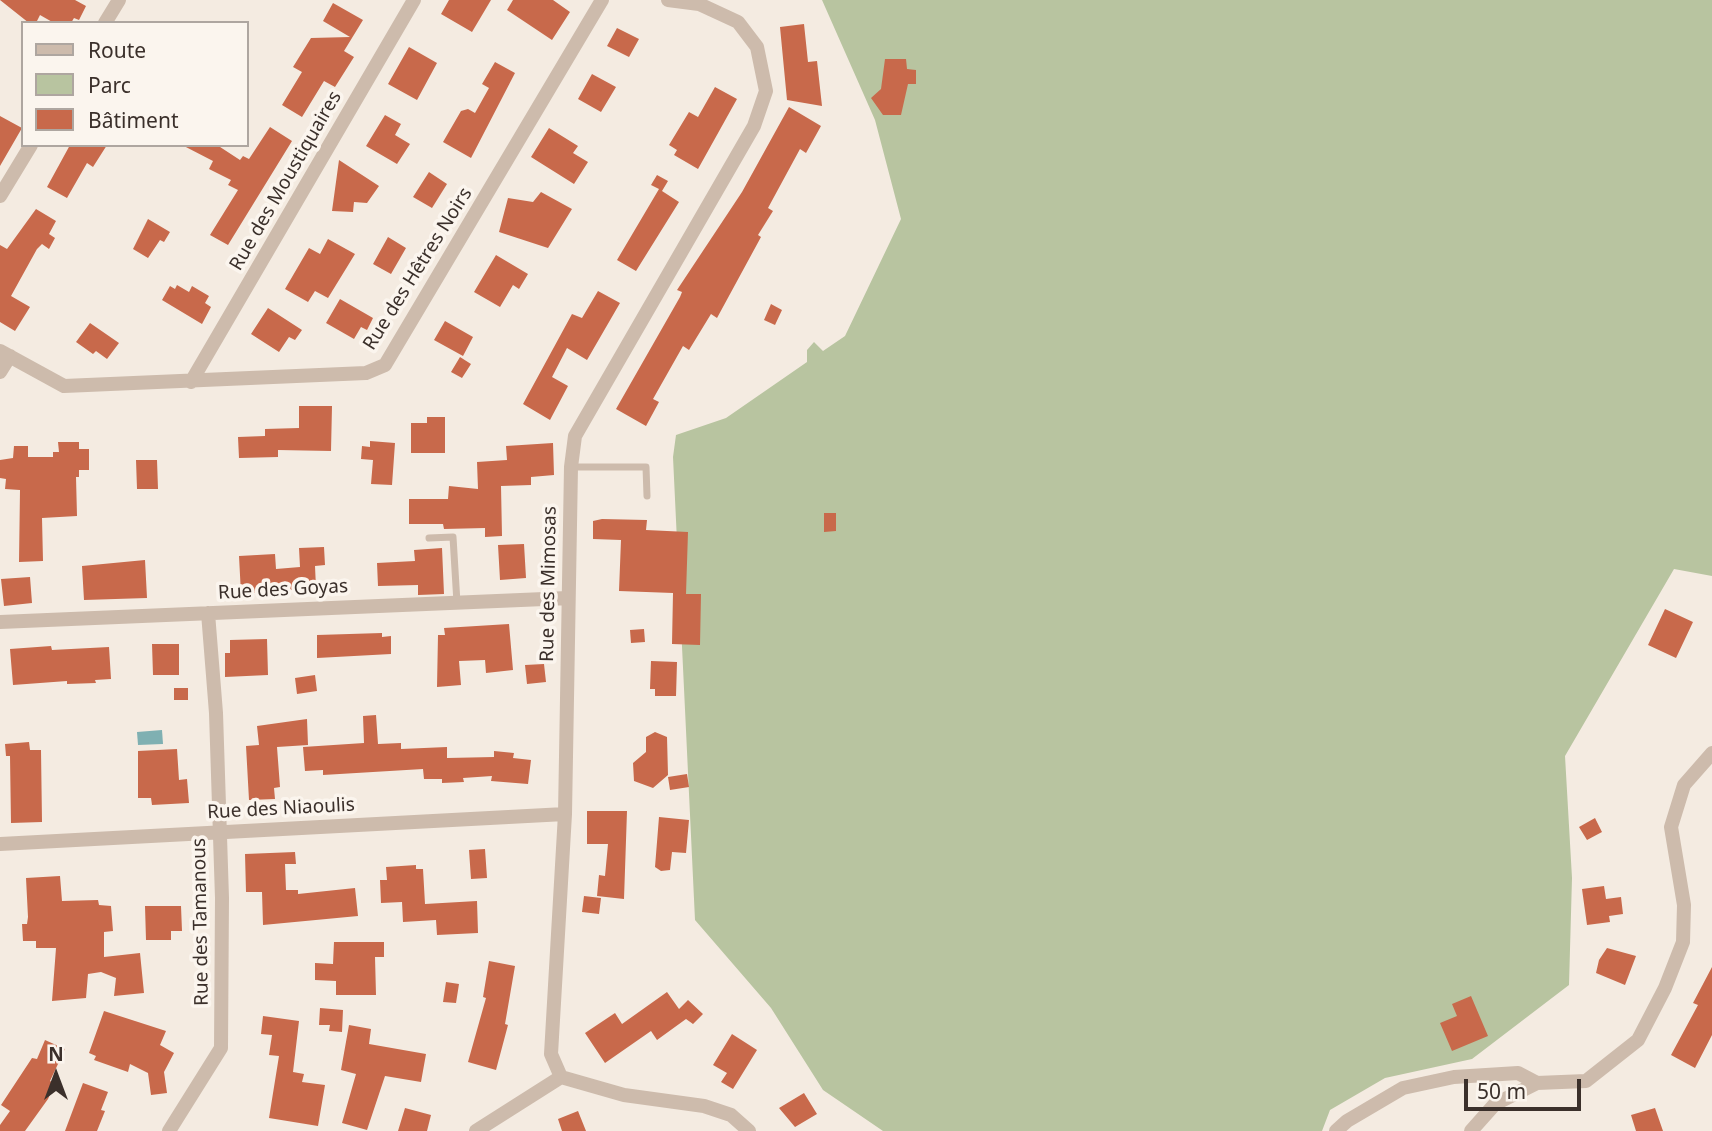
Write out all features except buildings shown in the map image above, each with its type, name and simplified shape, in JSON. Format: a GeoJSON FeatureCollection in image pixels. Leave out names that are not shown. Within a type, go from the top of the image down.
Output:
{"type":"FeatureCollection","features":[{"type":"Feature","properties":{"kind":"street"},"geometry":{"type":"LineString","coordinates":[[107,21],[119,0]]}},
{"type":"Feature","properties":{"kind":"street","name":"Rue des Moustiquaires"},"geometry":{"type":"LineString","coordinates":[[191,382],[414,0]]}},
{"type":"Feature","properties":{"kind":"street","name":"Rue des Hêtres Noirs"},"geometry":{"type":"LineString","coordinates":[[5,354],[64,386],[366,373],[385,365],[603,0]]}},
{"type":"Feature","properties":{"kind":"street","name":"Rue des Mimosas"},"geometry":{"type":"LineString","coordinates":[[561,1077],[551,1054],[565,814],[571,467],[575,436],[754,126],[766,90],[757,47],[738,22],[699,4],[668,0]]}},
{"type":"Feature","properties":{"kind":"street"},"geometry":{"type":"LineString","coordinates":[[0,196],[30,147]]}},
{"type":"Feature","properties":{"kind":"street"},"geometry":{"type":"LineString","coordinates":[[0,372],[5,354]]}},
{"type":"Feature","properties":{"kind":"street","name":"Rue des Goyas"},"geometry":{"type":"LineString","coordinates":[[0,622],[568,598]]}},
{"type":"Feature","properties":{"kind":"street","name":"Rue des Tamanous"},"geometry":{"type":"LineString","coordinates":[[169,1131],[221,1048],[220,832],[208,613]]}},
{"type":"Feature","properties":{"kind":"street"},"geometry":{"type":"LineString","coordinates":[[1471,1131],[1495,1104],[1537,1083],[1586,1081],[1638,1040],[1665,988],[1683,942],[1684,905],[1671,827],[1684,785],[1712,753]]}},
{"type":"Feature","properties":{"kind":"street","name":"Rue des Niaoulis"},"geometry":{"type":"LineString","coordinates":[[0,844],[565,814]]}},
{"type":"Feature","properties":{"kind":"street"},"geometry":{"type":"LineString","coordinates":[[1336,1131],[1403,1088],[1454,1076],[1518,1073],[1537,1083]]}},
{"type":"Feature","properties":{"kind":"street"},"geometry":{"type":"LineString","coordinates":[[476,1131],[561,1077],[624,1094],[704,1106],[731,1115],[749,1131]]}},
{"type":"Feature","properties":{"kind":"lane"},"geometry":{"type":"LineString","coordinates":[[571,467],[646,467],[647,496]]}},
{"type":"Feature","properties":{"kind":"lane"},"geometry":{"type":"LineString","coordinates":[[429,538],[453,537],[457,603]]}},
{"type":"Feature","properties":{"kind":"green space"},"geometry":{"type":"Polygon","coordinates":[[[822,0],[1712,0],[1712,576],[1674,569],[1565,756],[1572,878],[1569,985],[1472,1059],[1385,1078],[1330,1110],[1322,1131],[883,1131],[823,1090],[771,1008],[695,920],[673,457],[676,435],[726,418],[807,362],[807,350],[814,342],[823,351],[845,336],[901,219],[875,120],[822,0]]]}},
{"type":"Feature","properties":{"kind":"water"},"geometry":{"type":"Polygon","coordinates":[[[162,730],[163,744],[138,745],[137,732],[162,730]]]}}]}
